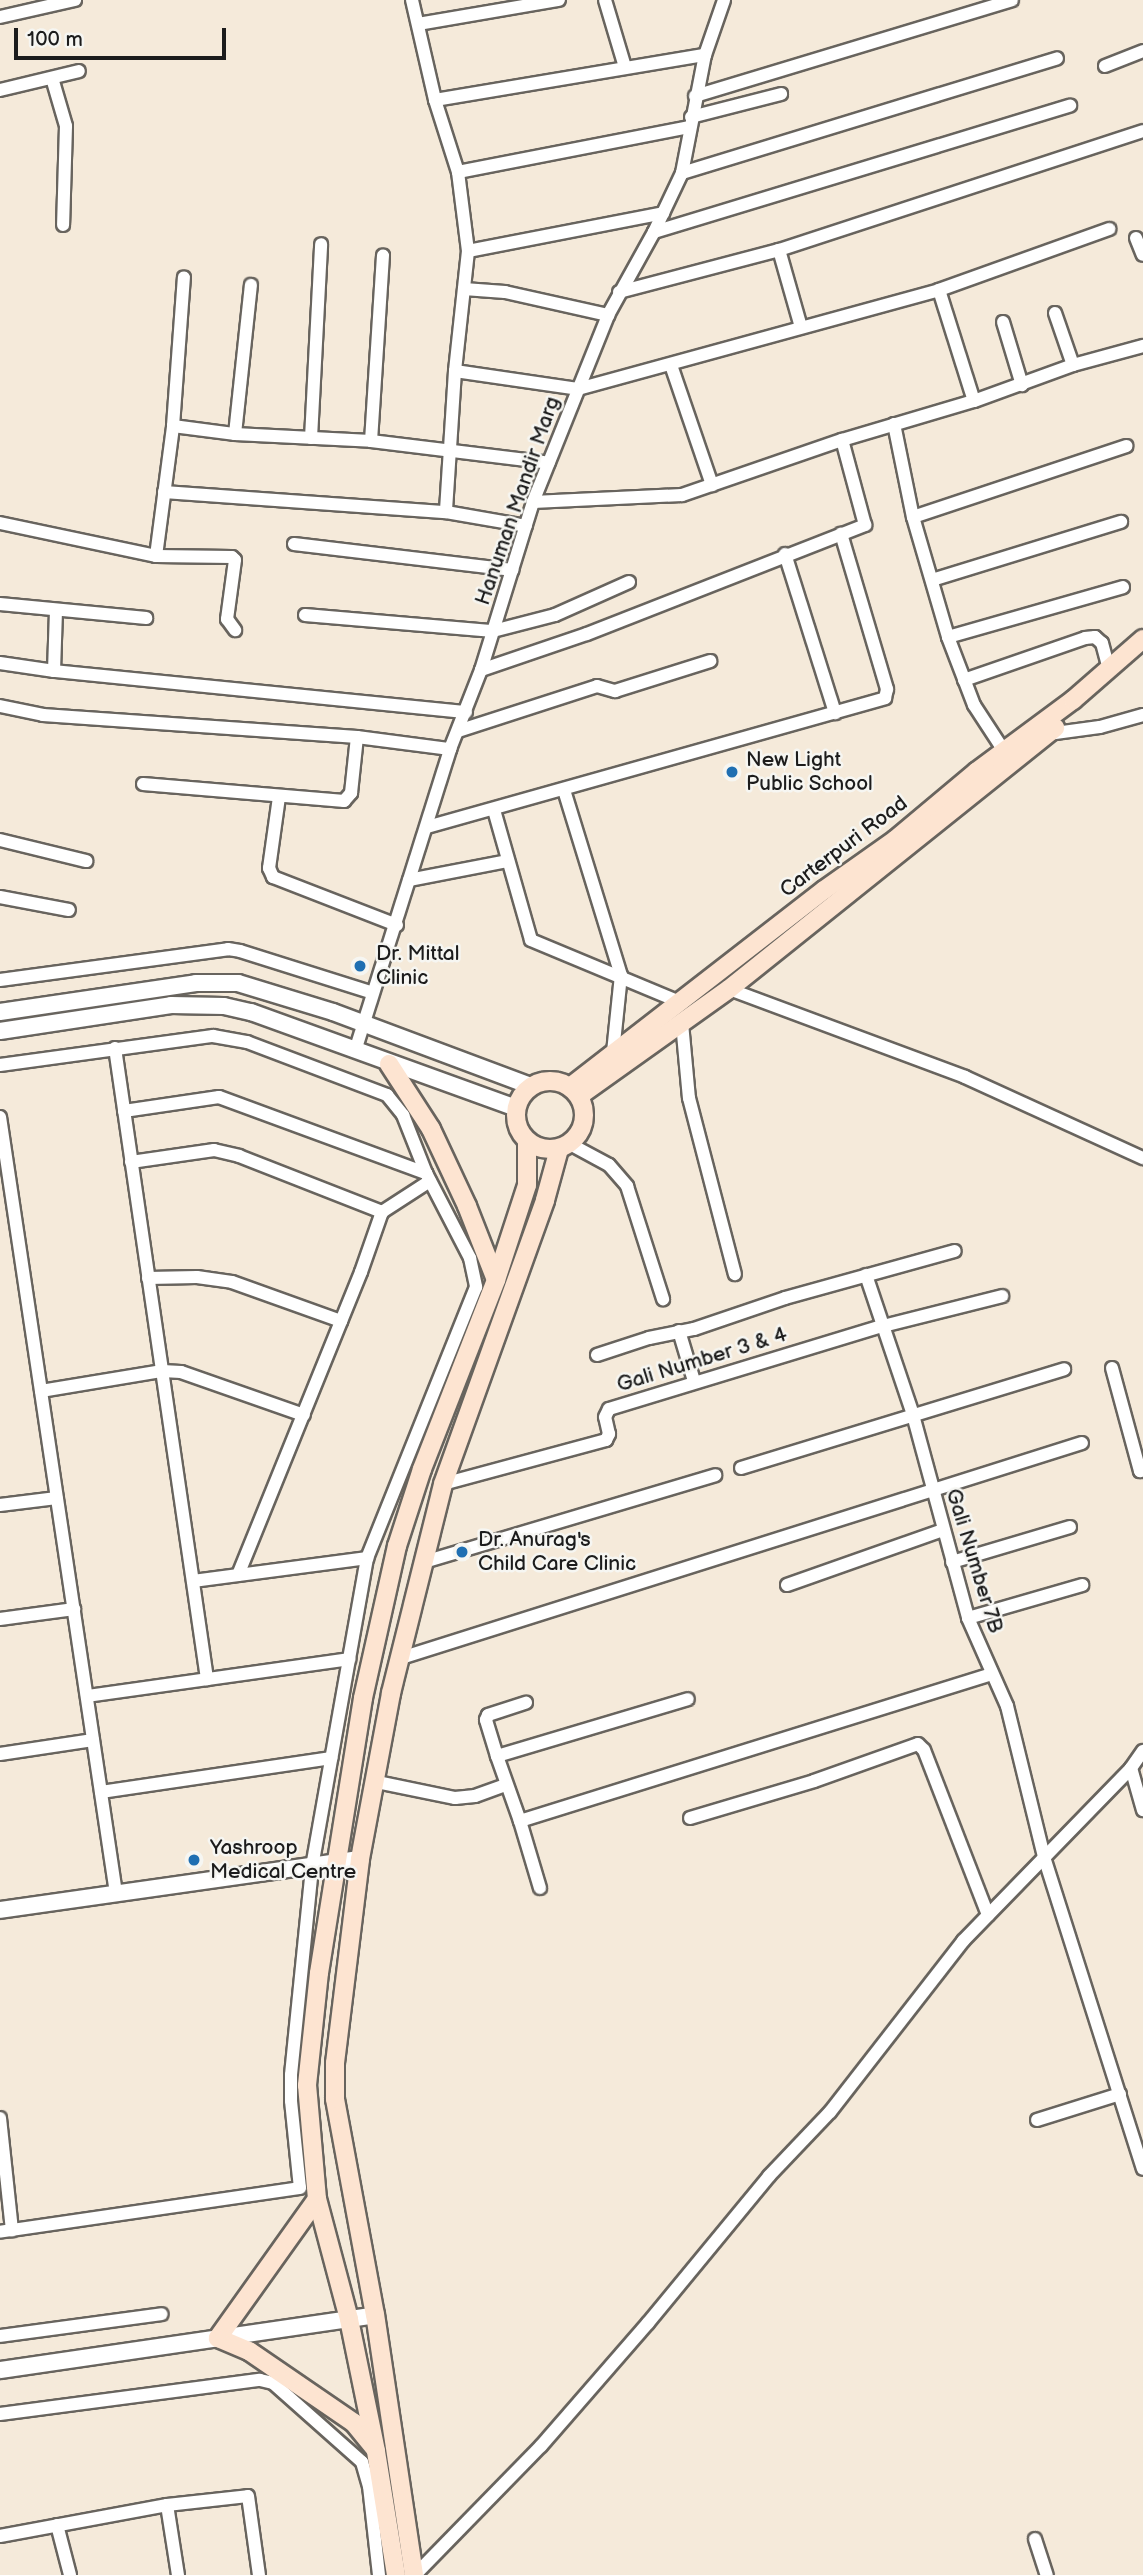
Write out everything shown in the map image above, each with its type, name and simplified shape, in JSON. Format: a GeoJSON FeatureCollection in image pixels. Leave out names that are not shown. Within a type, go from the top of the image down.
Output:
{"type":"FeatureCollection","features":[{"type":"Feature","properties":{"kind":"main road","name":"Carterpuri Road"},"geometry":{"type":"LineString","coordinates":[[574,1091],[613,1053],[824,890],[886,846],[1004,751],[1073,701],[1143,639]]}},
{"type":"Feature","properties":{"kind":"main road","name":"Carterpuri Road"},"geometry":{"type":"LineString","coordinates":[[574,1091],[682,1023],[729,989],[1048,734],[1143,653]]}},
{"type":"Feature","properties":{"kind":"main road"},"geometry":{"type":"LineString","coordinates":[[389,1065],[431,1129],[467,1206],[496,1280]]}},
{"type":"Feature","properties":{"kind":"main road"},"geometry":{"type":"LineString","coordinates":[[396,2575],[376,2451],[349,2319],[317,2199],[307,2085],[319,1973],[363,1698],[397,1546],[422,1469],[496,1280],[527,1185],[527,1142],[516,1124],[516,1108],[522,1095],[531,1086],[544,1081],[557,1081],[574,1091],[584,1109],[584,1122],[579,1134],[564,1147],[443,1484],[391,1693],[377,1782],[360,1859],[335,2063],[335,2099],[375,2315],[415,2575]]}},
{"type":"Feature","properties":{"kind":"main road"},"geometry":{"type":"LineString","coordinates":[[527,1142],[539,1148],[564,1147]]}},
{"type":"Feature","properties":{"kind":"main road"},"geometry":{"type":"LineString","coordinates":[[317,2199],[292,2230],[218,2338],[249,2351],[354,2423],[376,2451]]}},
{"type":"Feature","properties":{"kind":"street"},"geometry":{"type":"LineString","coordinates":[[0,18],[75,0]]}},
{"type":"Feature","properties":{"kind":"street"},"geometry":{"type":"LineString","coordinates":[[412,0],[435,100],[458,172],[468,251],[455,371],[446,512]]}},
{"type":"Feature","properties":{"kind":"street"},"geometry":{"type":"LineString","coordinates":[[418,24],[559,0]]}},
{"type":"Feature","properties":{"kind":"street"},"geometry":{"type":"LineString","coordinates":[[605,0],[625,66]]}},
{"type":"Feature","properties":{"kind":"street","name":"Hanuman Mandir Marg"},"geometry":{"type":"LineString","coordinates":[[355,1051],[397,925],[450,749],[481,670],[533,502],[608,315],[654,232],[682,173],[695,96],[723,0]]}},
{"type":"Feature","properties":{"kind":"street"},"geometry":{"type":"LineString","coordinates":[[695,96],[1012,0]]}},
{"type":"Feature","properties":{"kind":"street"},"geometry":{"type":"LineString","coordinates":[[1105,65],[1143,51]]}},
{"type":"Feature","properties":{"kind":"street"},"geometry":{"type":"LineString","coordinates":[[435,100],[625,66],[705,55]]}},
{"type":"Feature","properties":{"kind":"street"},"geometry":{"type":"LineString","coordinates":[[682,173],[1056,58]]}},
{"type":"Feature","properties":{"kind":"street"},"geometry":{"type":"LineString","coordinates":[[0,90],[79,71]]}},
{"type":"Feature","properties":{"kind":"street"},"geometry":{"type":"LineString","coordinates":[[52,78],[66,126],[63,225]]}},
{"type":"Feature","properties":{"kind":"street"},"geometry":{"type":"LineString","coordinates":[[458,172],[690,122],[781,94]]}},
{"type":"Feature","properties":{"kind":"street"},"geometry":{"type":"LineString","coordinates":[[654,232],[1070,106]]}},
{"type":"Feature","properties":{"kind":"street"},"geometry":{"type":"LineString","coordinates":[[619,292],[779,250],[1143,131]]}},
{"type":"Feature","properties":{"kind":"street"},"geometry":{"type":"LineString","coordinates":[[468,251],[663,213]]}},
{"type":"Feature","properties":{"kind":"street"},"geometry":{"type":"LineString","coordinates":[[455,371],[578,389],[939,290],[1109,229]]}},
{"type":"Feature","properties":{"kind":"street"},"geometry":{"type":"LineString","coordinates":[[1136,238],[1143,256]]}},
{"type":"Feature","properties":{"kind":"street"},"geometry":{"type":"LineString","coordinates":[[311,438],[321,244]]}},
{"type":"Feature","properties":{"kind":"street"},"geometry":{"type":"LineString","coordinates":[[779,250],[802,327]]}},
{"type":"Feature","properties":{"kind":"street"},"geometry":{"type":"LineString","coordinates":[[371,441],[383,255]]}},
{"type":"Feature","properties":{"kind":"street"},"geometry":{"type":"LineString","coordinates":[[156,556],[173,426],[184,277]]}},
{"type":"Feature","properties":{"kind":"street"},"geometry":{"type":"LineString","coordinates":[[235,434],[251,285]]}},
{"type":"Feature","properties":{"kind":"street"},"geometry":{"type":"LineString","coordinates":[[464,289],[505,292],[608,315]]}},
{"type":"Feature","properties":{"kind":"street"},"geometry":{"type":"LineString","coordinates":[[939,290],[974,401]]}},
{"type":"Feature","properties":{"kind":"street"},"geometry":{"type":"LineString","coordinates":[[1055,313],[1073,365]]}},
{"type":"Feature","properties":{"kind":"street"},"geometry":{"type":"LineString","coordinates":[[1003,323],[1022,385]]}},
{"type":"Feature","properties":{"kind":"street"},"geometry":{"type":"LineString","coordinates":[[533,502],[682,495],[842,440],[974,401],[1073,365],[1143,346]]}},
{"type":"Feature","properties":{"kind":"street"},"geometry":{"type":"LineString","coordinates":[[671,365],[712,485]]}},
{"type":"Feature","properties":{"kind":"street"},"geometry":{"type":"LineString","coordinates":[[894,424],[914,517],[948,637],[974,705],[1004,751]]}},
{"type":"Feature","properties":{"kind":"street"},"geometry":{"type":"LineString","coordinates":[[173,426],[235,434],[371,441],[549,463]]}},
{"type":"Feature","properties":{"kind":"street"},"geometry":{"type":"LineString","coordinates":[[481,670],[587,634],[785,554],[865,525],[842,440]]}},
{"type":"Feature","properties":{"kind":"street"},"geometry":{"type":"LineString","coordinates":[[914,517],[1126,446]]}},
{"type":"Feature","properties":{"kind":"street"},"geometry":{"type":"LineString","coordinates":[[164,492],[446,512],[526,526]]}},
{"type":"Feature","properties":{"kind":"street"},"geometry":{"type":"LineString","coordinates":[[932,580],[1121,522]]}},
{"type":"Feature","properties":{"kind":"street"},"geometry":{"type":"LineString","coordinates":[[0,523],[156,556],[234,559],[227,619],[235,630]]}},
{"type":"Feature","properties":{"kind":"street"},"geometry":{"type":"LineString","coordinates":[[427,827],[876,703],[885,698],[887,689],[841,534]]}},
{"type":"Feature","properties":{"kind":"street"},"geometry":{"type":"LineString","coordinates":[[294,544],[512,570]]}},
{"type":"Feature","properties":{"kind":"street"},"geometry":{"type":"LineString","coordinates":[[785,554],[835,713]]}},
{"type":"Feature","properties":{"kind":"street"},"geometry":{"type":"LineString","coordinates":[[304,614],[493,631],[555,615],[629,582]]}},
{"type":"Feature","properties":{"kind":"street"},"geometry":{"type":"LineString","coordinates":[[948,637],[1123,587]]}},
{"type":"Feature","properties":{"kind":"street"},"geometry":{"type":"LineString","coordinates":[[0,604],[146,618]]}},
{"type":"Feature","properties":{"kind":"street"},"geometry":{"type":"LineString","coordinates":[[54,671],[56,611]]}},
{"type":"Feature","properties":{"kind":"street"},"geometry":{"type":"LineString","coordinates":[[964,680],[1085,638],[1095,637],[1102,643],[1109,669]]}},
{"type":"Feature","properties":{"kind":"street"},"geometry":{"type":"LineString","coordinates":[[458,731],[597,686],[615,691],[710,661]]}},
{"type":"Feature","properties":{"kind":"street"},"geometry":{"type":"LineString","coordinates":[[0,663],[54,671],[466,712]]}},
{"type":"Feature","properties":{"kind":"street"},"geometry":{"type":"LineString","coordinates":[[0,706],[43,715],[357,737],[450,749]]}},
{"type":"Feature","properties":{"kind":"street"},"geometry":{"type":"LineString","coordinates":[[1048,734],[1100,727],[1143,715]]}},
{"type":"Feature","properties":{"kind":"street"},"geometry":{"type":"LineString","coordinates":[[143,785],[279,797],[347,799],[351,793],[357,737]]}},
{"type":"Feature","properties":{"kind":"street"},"geometry":{"type":"LineString","coordinates":[[564,790],[621,975],[613,1053]]}},
{"type":"Feature","properties":{"kind":"street"},"geometry":{"type":"LineString","coordinates":[[279,797],[269,868],[273,877],[397,925]]}},
{"type":"Feature","properties":{"kind":"street"},"geometry":{"type":"LineString","coordinates":[[494,810],[531,940],[621,975],[680,1002]]}},
{"type":"Feature","properties":{"kind":"street"},"geometry":{"type":"LineString","coordinates":[[0,841],[86,861]]}},
{"type":"Feature","properties":{"kind":"street"},"geometry":{"type":"LineString","coordinates":[[409,880],[508,861]]}},
{"type":"Feature","properties":{"kind":"street"},"geometry":{"type":"LineString","coordinates":[[0,897],[69,910]]}},
{"type":"Feature","properties":{"kind":"street"},"geometry":{"type":"LineString","coordinates":[[0,979],[228,949],[240,950],[373,993]]}},
{"type":"Feature","properties":{"kind":"street"},"geometry":{"type":"LineString","coordinates":[[0,1012],[220,981],[261,989],[364,1023],[531,1086]]}},
{"type":"Feature","properties":{"kind":"street"},"geometry":{"type":"LineString","coordinates":[[729,989],[965,1077],[1143,1158]]}},
{"type":"Feature","properties":{"kind":"street"},"geometry":{"type":"LineString","coordinates":[[0,1031],[171,1005],[224,1006],[251,1012],[389,1065],[516,1108]]}},
{"type":"Feature","properties":{"kind":"street"},"geometry":{"type":"LineString","coordinates":[[682,1023],[689,1098],[735,1275]]}},
{"type":"Feature","properties":{"kind":"street"},"geometry":{"type":"LineString","coordinates":[[0,1065],[213,1036],[227,1037],[374,1089],[397,1104],[428,1177],[470,1258],[476,1278],[476,1295],[367,1558],[312,1868],[290,2101],[300,2188],[6,2231],[0,2118]]}},
{"type":"Feature","properties":{"kind":"street"},"geometry":{"type":"LineString","coordinates":[[115,1048],[207,1679]]}},
{"type":"Feature","properties":{"kind":"street"},"geometry":{"type":"LineString","coordinates":[[124,1111],[219,1097],[428,1177]]}},
{"type":"Feature","properties":{"kind":"street"},"geometry":{"type":"LineString","coordinates":[[0,1117],[5,1181],[41,1391],[116,1894]]}},
{"type":"Feature","properties":{"kind":"street"},"geometry":{"type":"LineString","coordinates":[[564,1147],[609,1165],[627,1186],[663,1299]]}},
{"type":"Feature","properties":{"kind":"street"},"geometry":{"type":"LineString","coordinates":[[131,1162],[214,1150],[239,1156],[382,1213]]}},
{"type":"Feature","properties":{"kind":"street"},"geometry":{"type":"LineString","coordinates":[[238,1575],[304,1415],[382,1213],[428,1177]]}},
{"type":"Feature","properties":{"kind":"street"},"geometry":{"type":"LineString","coordinates":[[597,1355],[955,1251]]}},
{"type":"Feature","properties":{"kind":"street","name":"Gali Number 7B"},"geometry":{"type":"LineString","coordinates":[[866,1275],[913,1415],[968,1618],[1007,1706],[1044,1857],[1143,2169]]}},
{"type":"Feature","properties":{"kind":"street"},"geometry":{"type":"LineString","coordinates":[[148,1278],[197,1277],[232,1282],[341,1321]]}},
{"type":"Feature","properties":{"kind":"street","name":"Gali Number 3 & 4"},"geometry":{"type":"LineString","coordinates":[[443,1484],[606,1440],[609,1434],[605,1417],[609,1409],[694,1381],[883,1326],[1002,1296]]}},
{"type":"Feature","properties":{"kind":"street"},"geometry":{"type":"LineString","coordinates":[[679,1331],[694,1381]]}},
{"type":"Feature","properties":{"kind":"street"},"geometry":{"type":"LineString","coordinates":[[1112,1367],[1140,1471],[1143,1470]]}},
{"type":"Feature","properties":{"kind":"street"},"geometry":{"type":"LineString","coordinates":[[741,1468],[1064,1369]]}},
{"type":"Feature","properties":{"kind":"street"},"geometry":{"type":"LineString","coordinates":[[41,1391],[162,1371],[198,1376],[304,1415]]}},
{"type":"Feature","properties":{"kind":"street"},"geometry":{"type":"LineString","coordinates":[[401,1658],[1082,1444]]}},
{"type":"Feature","properties":{"kind":"street"},"geometry":{"type":"LineString","coordinates":[[424,1562],[715,1475]]}},
{"type":"Feature","properties":{"kind":"street"},"geometry":{"type":"LineString","coordinates":[[0,1505],[57,1498]]}},
{"type":"Feature","properties":{"kind":"street"},"geometry":{"type":"LineString","coordinates":[[952,1562],[1070,1527]]}},
{"type":"Feature","properties":{"kind":"street"},"geometry":{"type":"LineString","coordinates":[[787,1585],[943,1530]]}},
{"type":"Feature","properties":{"kind":"street"},"geometry":{"type":"LineString","coordinates":[[192,1581],[367,1558]]}},
{"type":"Feature","properties":{"kind":"street"},"geometry":{"type":"LineString","coordinates":[[968,1618],[1082,1585]]}},
{"type":"Feature","properties":{"kind":"street"},"geometry":{"type":"LineString","coordinates":[[0,1619],[74,1609]]}},
{"type":"Feature","properties":{"kind":"street"},"geometry":{"type":"LineString","coordinates":[[87,1696],[349,1659]]}},
{"type":"Feature","properties":{"kind":"street"},"geometry":{"type":"LineString","coordinates":[[520,1821],[992,1674]]}},
{"type":"Feature","properties":{"kind":"street"},"geometry":{"type":"LineString","coordinates":[[497,1756],[688,1699]]}},
{"type":"Feature","properties":{"kind":"street"},"geometry":{"type":"LineString","coordinates":[[526,1703],[488,1715],[486,1720],[540,1888]]}},
{"type":"Feature","properties":{"kind":"street"},"geometry":{"type":"LineString","coordinates":[[0,1754],[93,1740]]}},
{"type":"Feature","properties":{"kind":"street"},"geometry":{"type":"LineString","coordinates":[[690,1818],[814,1781],[918,1744],[924,1749],[988,1915]]}},
{"type":"Feature","properties":{"kind":"street"},"geometry":{"type":"LineString","coordinates":[[415,2575],[541,2446],[648,2323],[769,2176],[830,2112],[963,1941],[1131,1768],[1143,1751]]}},
{"type":"Feature","properties":{"kind":"street"},"geometry":{"type":"LineString","coordinates":[[101,1792],[332,1758]]}},
{"type":"Feature","properties":{"kind":"street"},"geometry":{"type":"LineString","coordinates":[[1131,1768],[1143,1810]]}},
{"type":"Feature","properties":{"kind":"street"},"geometry":{"type":"LineString","coordinates":[[377,1782],[455,1798],[475,1796],[505,1785]]}},
{"type":"Feature","properties":{"kind":"street"},"geometry":{"type":"LineString","coordinates":[[0,1910],[312,1868],[360,1859]]}},
{"type":"Feature","properties":{"kind":"street"},"geometry":{"type":"LineString","coordinates":[[1037,2120],[1120,2094]]}},
{"type":"Feature","properties":{"kind":"street"},"geometry":{"type":"LineString","coordinates":[[0,2336],[162,2314]]}},
{"type":"Feature","properties":{"kind":"street"},"geometry":{"type":"LineString","coordinates":[[0,2370],[375,2315]]}},
{"type":"Feature","properties":{"kind":"street"},"geometry":{"type":"LineString","coordinates":[[0,2414],[260,2381],[273,2383],[362,2462],[369,2486],[379,2575]]}},
{"type":"Feature","properties":{"kind":"street"},"geometry":{"type":"LineString","coordinates":[[0,2536],[167,2505],[248,2496],[259,2575]]}},
{"type":"Feature","properties":{"kind":"street"},"geometry":{"type":"LineString","coordinates":[[167,2505],[178,2575]]}},
{"type":"Feature","properties":{"kind":"street"},"geometry":{"type":"LineString","coordinates":[[57,2525],[69,2575]]}},
{"type":"Feature","properties":{"kind":"street"},"geometry":{"type":"LineString","coordinates":[[1035,2539],[1047,2575]]}},
{"type":"Feature","properties":{"kind":"place","name":"New Light Public School"},"geometry":{"type":"Point","coordinates":[732,772]}},
{"type":"Feature","properties":{"kind":"place","name":"Dr. Mittal Clinic"},"geometry":{"type":"Point","coordinates":[360,966]}},
{"type":"Feature","properties":{"kind":"place","name":"Dr. Anurag's Child Care Clinic"},"geometry":{"type":"Point","coordinates":[462,1552]}},
{"type":"Feature","properties":{"kind":"place","name":"Yashroop Medical Centre"},"geometry":{"type":"Point","coordinates":[194,1860]}}]}
